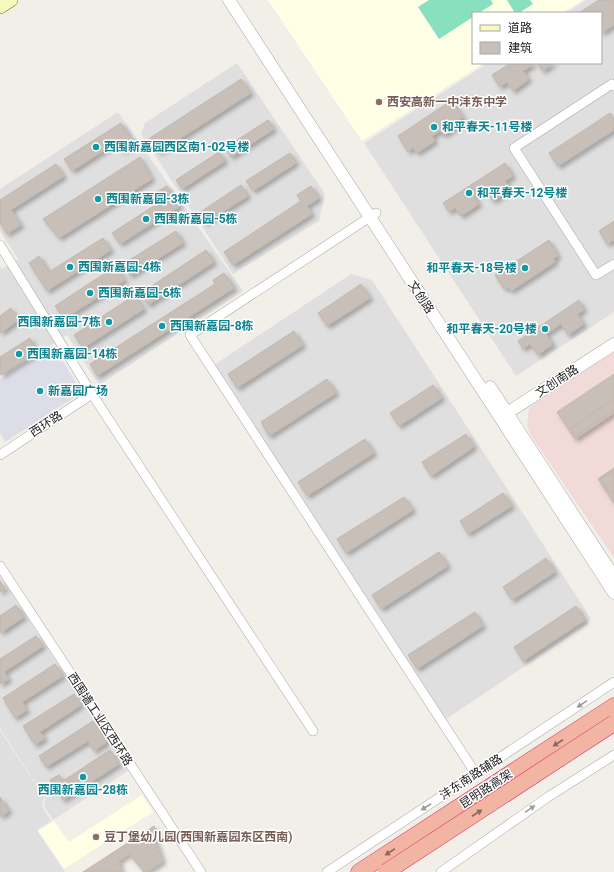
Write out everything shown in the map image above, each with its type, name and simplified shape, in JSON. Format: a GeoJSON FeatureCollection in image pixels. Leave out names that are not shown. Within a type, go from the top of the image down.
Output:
{"type":"FeatureCollection","features":[{"type":"Feature","properties":{"kind":"highway","name":"昆明路高架"},"geometry":{"type":"LineString","coordinates":[[359,872],[614,706]]}},
{"type":"Feature","properties":{"kind":"highway","name":"昆明路高架"},"geometry":{"type":"LineString","coordinates":[[386,872],[614,723]]}},
{"type":"Feature","properties":{"kind":"main road"},"geometry":{"type":"LineString","coordinates":[[0,7],[10,0]]}},
{"type":"Feature","properties":{"kind":"street","name":"文创路"},"geometry":{"type":"LineString","coordinates":[[229,0],[373,215]]}},
{"type":"Feature","properties":{"kind":"street","name":"文创路"},"geometry":{"type":"LineString","coordinates":[[238,0],[614,593]]}},
{"type":"Feature","properties":{"kind":"street"},"geometry":{"type":"LineString","coordinates":[[614,86],[612,84],[514,148],[596,276],[614,264]]}},
{"type":"Feature","properties":{"kind":"street"},"geometry":{"type":"LineString","coordinates":[[373,215],[190,335],[476,774]]}},
{"type":"Feature","properties":{"kind":"street"},"geometry":{"type":"LineString","coordinates":[[0,245],[92,394],[313,730]]}},
{"type":"Feature","properties":{"kind":"street","name":"文创南路"},"geometry":{"type":"LineString","coordinates":[[503,416],[614,344]]}},
{"type":"Feature","properties":{"kind":"street","name":"西环路"},"geometry":{"type":"LineString","coordinates":[[0,455],[92,394]]}},
{"type":"Feature","properties":{"kind":"street","name":"文创路"},"geometry":{"type":"LineString","coordinates":[[503,416],[614,577]]}},
{"type":"Feature","properties":{"kind":"street","name":"西围墙工业区西环路"},"geometry":{"type":"LineString","coordinates":[[0,566],[201,872]]}},
{"type":"Feature","properties":{"kind":"street","name":"沣东南路辅路"},"geometry":{"type":"LineString","coordinates":[[327,872],[614,682]]}},
{"type":"Feature","properties":{"kind":"street"},"geometry":{"type":"LineString","coordinates":[[441,872],[548,797],[614,755]]}},
{"type":"Feature","properties":{"kind":"shaded area","name":"西安高新一中沣东中学"},"geometry":{"type":"Polygon","coordinates":[[[268,0],[583,0],[564,12],[472,12],[472,64],[482,64],[362,141],[268,0]]]}},
{"type":"Feature","properties":{"kind":"shaded area"},"geometry":{"type":"Polygon","coordinates":[[[586,0],[614,0],[614,312],[516,376],[364,143],[486,64],[602,64],[602,12],[568,12],[586,0]]]}},
{"type":"Feature","properties":{"kind":"shaded area"},"geometry":{"type":"Polygon","coordinates":[[[237,63],[325,194],[319,221],[233,274],[141,134],[145,123],[237,63]]]}},
{"type":"Feature","properties":{"kind":"shaded area"},"geometry":{"type":"Polygon","coordinates":[[[118,112],[243,291],[99,385],[67,335],[0,377],[0,265],[2,269],[18,259],[0,231],[0,189],[118,112]]]}},
{"type":"Feature","properties":{"kind":"shaded area"},"geometry":{"type":"Polygon","coordinates":[[[351,274],[372,280],[590,617],[588,624],[446,719],[214,365],[351,274]]]}},
{"type":"Feature","properties":{"kind":"shaded area","name":"新嘉园广场"},"geometry":{"type":"Polygon","coordinates":[[[53,345],[80,389],[80,394],[5,442],[0,433],[0,379],[53,345]]]}},
{"type":"Feature","properties":{"kind":"shaded area"},"geometry":{"type":"Polygon","coordinates":[[[614,352],[614,558],[530,434],[527,425],[529,409],[534,404],[614,352]]]}},
{"type":"Feature","properties":{"kind":"shaded area"},"geometry":{"type":"Polygon","coordinates":[[[0,575],[128,771],[53,820],[44,806],[45,798],[0,728],[0,575]]]}},
{"type":"Feature","properties":{"kind":"shaded area"},"geometry":{"type":"Polygon","coordinates":[[[0,730],[44,797],[42,806],[51,821],[37,830],[65,872],[0,872],[0,730]]]}},
{"type":"Feature","properties":{"kind":"shaded area","name":"豆丁堡幼儿园(西围新嘉园东区西南)"},"geometry":{"type":"Polygon","coordinates":[[[142,795],[153,812],[64,869],[38,831],[54,821],[69,842],[142,795]]]}},
{"type":"Feature","properties":{"kind":"green space"},"geometry":{"type":"Polygon","coordinates":[[[429,0],[491,0],[493,4],[481,12],[472,12],[472,18],[439,39],[418,7],[429,0]]]}},
{"type":"Feature","properties":{"kind":"green space"},"geometry":{"type":"Polygon","coordinates":[[[507,0],[530,0],[533,4],[521,12],[514,12],[507,0]]]}},
{"type":"Feature","properties":{"kind":"building"},"geometry":{"type":"Polygon","coordinates":[[[599,0],[614,0],[614,25],[602,32],[602,12],[581,12],[599,0]]]}},
{"type":"Feature","properties":{"kind":"building"},"geometry":{"type":"Polygon","coordinates":[[[509,64],[534,64],[523,71],[529,79],[513,91],[507,82],[500,87],[492,75],[509,64]]]}},
{"type":"Feature","properties":{"kind":"building"},"geometry":{"type":"Polygon","coordinates":[[[538,64],[553,64],[543,71],[538,64]]]}},
{"type":"Feature","properties":{"kind":"building"},"geometry":{"type":"Polygon","coordinates":[[[241,79],[251,93],[159,152],[150,138],[241,79]]]}},
{"type":"Feature","properties":{"kind":"building","name":"和平春天-11号楼"},"geometry":{"type":"Polygon","coordinates":[[[452,100],[463,117],[459,120],[462,123],[444,135],[440,131],[432,136],[435,141],[417,153],[413,148],[408,152],[398,136],[452,100]]]}},
{"type":"Feature","properties":{"kind":"building"},"geometry":{"type":"Polygon","coordinates":[[[610,113],[614,119],[614,130],[558,166],[549,153],[610,113]]]}},
{"type":"Feature","properties":{"kind":"building"},"geometry":{"type":"Polygon","coordinates":[[[268,120],[274,129],[231,157],[225,148],[268,120]]]}},
{"type":"Feature","properties":{"kind":"building","name":"西围新嘉园西区南1-02号楼"},"geometry":{"type":"Polygon","coordinates":[[[121,123],[134,143],[122,151],[117,142],[72,171],[64,159],[121,123]]]}},
{"type":"Feature","properties":{"kind":"building"},"geometry":{"type":"Polygon","coordinates":[[[219,152],[225,161],[182,189],[176,180],[219,152]]]}},
{"type":"Feature","properties":{"kind":"building"},"geometry":{"type":"Polygon","coordinates":[[[290,153],[296,163],[253,191],[246,181],[290,153]]]}},
{"type":"Feature","properties":{"kind":"building","name":"西围新嘉园-3栋"},"geometry":{"type":"Polygon","coordinates":[[[140,157],[152,179],[59,238],[43,219],[140,157]]]}},
{"type":"Feature","properties":{"kind":"building","name":"和平春天-12号楼"},"geometry":{"type":"Polygon","coordinates":[[[505,163],[513,176],[505,181],[511,189],[493,201],[485,189],[474,196],[479,204],[461,216],[455,208],[449,212],[443,203],[505,163]]]}},
{"type":"Feature","properties":{"kind":"building"},"geometry":{"type":"Polygon","coordinates":[[[56,164],[64,176],[11,210],[21,225],[7,234],[0,223],[0,200],[56,164]]]}},
{"type":"Feature","properties":{"kind":"building"},"geometry":{"type":"Polygon","coordinates":[[[241,185],[248,196],[205,223],[199,213],[241,185]]]}},
{"type":"Feature","properties":{"kind":"building","name":"西围新嘉园-5栋"},"geometry":{"type":"Polygon","coordinates":[[[167,186],[180,206],[120,244],[112,233],[160,202],[155,193],[167,186]]]}},
{"type":"Feature","properties":{"kind":"building"},"geometry":{"type":"Polygon","coordinates":[[[311,186],[319,198],[307,206],[312,214],[233,265],[224,252],[301,201],[297,195],[311,186]]]}},
{"type":"Feature","properties":{"kind":"building"},"geometry":{"type":"Polygon","coordinates":[[[614,221],[614,240],[607,244],[599,231],[614,221]]]}},
{"type":"Feature","properties":{"kind":"building"},"geometry":{"type":"Polygon","coordinates":[[[176,231],[183,243],[130,276],[123,264],[176,231]]]}},
{"type":"Feature","properties":{"kind":"building","name":"西围新嘉园-4栋"},"geometry":{"type":"Polygon","coordinates":[[[103,238],[111,250],[47,291],[29,263],[39,256],[49,272],[103,238]]]}},
{"type":"Feature","properties":{"kind":"building","name":"和平春天-18号楼"},"geometry":{"type":"Polygon","coordinates":[[[549,240],[558,256],[553,259],[555,262],[511,291],[508,287],[504,289],[495,275],[549,240]]]}},
{"type":"Feature","properties":{"kind":"building"},"geometry":{"type":"Polygon","coordinates":[[[206,250],[214,262],[148,305],[141,293],[206,250]]]}},
{"type":"Feature","properties":{"kind":"building","name":"西围新嘉园-6栋"},"geometry":{"type":"Polygon","coordinates":[[[116,266],[125,280],[64,319],[55,306],[116,266]]]}},
{"type":"Feature","properties":{"kind":"building","name":"西围新嘉园-8栋"},"geometry":{"type":"Polygon","coordinates":[[[224,273],[234,288],[97,376],[90,364],[215,284],[213,280],[224,273]]]}},
{"type":"Feature","properties":{"kind":"building"},"geometry":{"type":"Polygon","coordinates":[[[361,284],[370,298],[327,326],[318,313],[361,284]]]}},
{"type":"Feature","properties":{"kind":"building","name":"西围新嘉园-7栋"},"geometry":{"type":"Polygon","coordinates":[[[135,295],[144,309],[83,348],[74,335],[135,295]]]}},
{"type":"Feature","properties":{"kind":"building","name":"和平春天-20号楼"},"geometry":{"type":"Polygon","coordinates":[[[579,300],[584,310],[577,314],[584,324],[568,335],[561,324],[546,334],[553,344],[538,355],[530,344],[523,349],[518,341],[579,300]]]}},
{"type":"Feature","properties":{"kind":"building"},"geometry":{"type":"Polygon","coordinates":[[[11,308],[19,320],[0,333],[0,316],[11,308]]]}},
{"type":"Feature","properties":{"kind":"building"},"geometry":{"type":"Polygon","coordinates":[[[294,331],[303,345],[237,388],[228,374],[294,331]]]}},
{"type":"Feature","properties":{"kind":"building","name":"西围新嘉园-14栋"},"geometry":{"type":"Polygon","coordinates":[[[30,338],[38,352],[1,375],[0,357],[30,338]]]}},
{"type":"Feature","properties":{"kind":"building"},"geometry":{"type":"Polygon","coordinates":[[[614,374],[614,413],[575,439],[557,412],[614,374]]]}},
{"type":"Feature","properties":{"kind":"building"},"geometry":{"type":"Polygon","coordinates":[[[327,379],[336,393],[269,436],[261,422],[327,379]]]}},
{"type":"Feature","properties":{"kind":"building"},"geometry":{"type":"Polygon","coordinates":[[[433,385],[442,398],[399,426],[390,413],[433,385]]]}},
{"type":"Feature","properties":{"kind":"building"},"geometry":{"type":"Polygon","coordinates":[[[614,399],[614,410],[576,436],[571,428],[614,399]]]}},
{"type":"Feature","properties":{"kind":"building"},"geometry":{"type":"Polygon","coordinates":[[[466,434],[474,447],[431,476],[422,462],[466,434]]]}},
{"type":"Feature","properties":{"kind":"building"},"geometry":{"type":"Polygon","coordinates":[[[365,439],[374,453],[307,496],[298,482],[365,439]]]}},
{"type":"Feature","properties":{"kind":"building"},"geometry":{"type":"Polygon","coordinates":[[[614,468],[614,503],[598,479],[614,468]]]}},
{"type":"Feature","properties":{"kind":"building"},"geometry":{"type":"Polygon","coordinates":[[[614,470],[614,490],[610,493],[600,479],[614,470]]]}},
{"type":"Feature","properties":{"kind":"building"},"geometry":{"type":"Polygon","coordinates":[[[503,493],[512,506],[468,534],[460,521],[503,493]]]}},
{"type":"Feature","properties":{"kind":"building"},"geometry":{"type":"Polygon","coordinates":[[[404,497],[413,510],[346,553],[337,539],[404,497]]]}},
{"type":"Feature","properties":{"kind":"building"},"geometry":{"type":"Polygon","coordinates":[[[439,552],[448,566],[381,609],[372,595],[439,552]]]}},
{"type":"Feature","properties":{"kind":"building"},"geometry":{"type":"Polygon","coordinates":[[[546,558],[555,572],[512,600],[503,587],[546,558]]]}},
{"type":"Feature","properties":{"kind":"building"},"geometry":{"type":"Polygon","coordinates":[[[0,581],[5,589],[0,592],[0,581]]]}},
{"type":"Feature","properties":{"kind":"building"},"geometry":{"type":"Polygon","coordinates":[[[16,605],[24,617],[0,633],[0,616],[16,605]]]}},
{"type":"Feature","properties":{"kind":"building"},"geometry":{"type":"Polygon","coordinates":[[[576,606],[585,620],[523,661],[514,647],[576,606]]]}},
{"type":"Feature","properties":{"kind":"building"},"geometry":{"type":"Polygon","coordinates":[[[475,612],[483,626],[417,669],[408,655],[475,612]]]}},
{"type":"Feature","properties":{"kind":"building"},"geometry":{"type":"Polygon","coordinates":[[[36,636],[43,646],[4,672],[9,679],[0,684],[0,659],[36,636]]]}},
{"type":"Feature","properties":{"kind":"building"},"geometry":{"type":"Polygon","coordinates":[[[55,664],[63,676],[22,702],[27,710],[15,718],[3,698],[55,664]]]}},
{"type":"Feature","properties":{"kind":"building"},"geometry":{"type":"Polygon","coordinates":[[[74,694],[81,705],[40,732],[45,738],[35,745],[23,726],[74,694]]]}},
{"type":"Feature","properties":{"kind":"building"},"geometry":{"type":"Polygon","coordinates":[[[93,721],[107,742],[94,751],[88,741],[46,767],[39,756],[93,721]]]}},
{"type":"Feature","properties":{"kind":"building","name":"西围新嘉园-28栋"},"geometry":{"type":"Polygon","coordinates":[[[110,750],[119,764],[63,800],[50,780],[59,775],[63,781],[110,750]]]}},
{"type":"Feature","properties":{"kind":"building"},"geometry":{"type":"Polygon","coordinates":[[[0,797],[9,811],[0,817],[0,797]]]}},
{"type":"Feature","properties":{"kind":"building"},"geometry":{"type":"Polygon","coordinates":[[[154,826],[159,835],[155,838],[163,861],[147,872],[144,872],[129,854],[119,861],[122,872],[83,872],[154,826]]]}},
{"type":"Feature","properties":{"kind":"place","name":"西安高新一中沣东中学"},"geometry":{"type":"Point","coordinates":[379,102]}},
{"type":"Feature","properties":{"kind":"place","name":"和平春天-11号楼"},"geometry":{"type":"Point","coordinates":[434,127]}},
{"type":"Feature","properties":{"kind":"place","name":"西围新嘉园西区南1-02号楼"},"geometry":{"type":"Point","coordinates":[96,147]}},
{"type":"Feature","properties":{"kind":"place","name":"和平春天-12号楼"},"geometry":{"type":"Point","coordinates":[469,193]}},
{"type":"Feature","properties":{"kind":"place","name":"西围新嘉园-3栋"},"geometry":{"type":"Point","coordinates":[98,199]}},
{"type":"Feature","properties":{"kind":"place","name":"西围新嘉园-5栋"},"geometry":{"type":"Point","coordinates":[146,219]}},
{"type":"Feature","properties":{"kind":"place","name":"西围新嘉园-4栋"},"geometry":{"type":"Point","coordinates":[70,267]}},
{"type":"Feature","properties":{"kind":"place","name":"和平春天-18号楼"},"geometry":{"type":"Point","coordinates":[525,268]}},
{"type":"Feature","properties":{"kind":"place","name":"西围新嘉园-6栋"},"geometry":{"type":"Point","coordinates":[90,293]}},
{"type":"Feature","properties":{"kind":"place","name":"西围新嘉园-7栋"},"geometry":{"type":"Point","coordinates":[109,322]}},
{"type":"Feature","properties":{"kind":"place","name":"西围新嘉园-8栋"},"geometry":{"type":"Point","coordinates":[162,326]}},
{"type":"Feature","properties":{"kind":"place","name":"和平春天-20号楼"},"geometry":{"type":"Point","coordinates":[545,329]}},
{"type":"Feature","properties":{"kind":"place","name":"西围新嘉园-14栋"},"geometry":{"type":"Point","coordinates":[19,354]}},
{"type":"Feature","properties":{"kind":"place","name":"新嘉园广场"},"geometry":{"type":"Point","coordinates":[40,391]}},
{"type":"Feature","properties":{"kind":"place","name":"西围新嘉园-28栋"},"geometry":{"type":"Point","coordinates":[83,777]}},
{"type":"Feature","properties":{"kind":"place","name":"豆丁堡幼儿园(西围新嘉园东区西南)"},"geometry":{"type":"Point","coordinates":[96,837]}}]}
